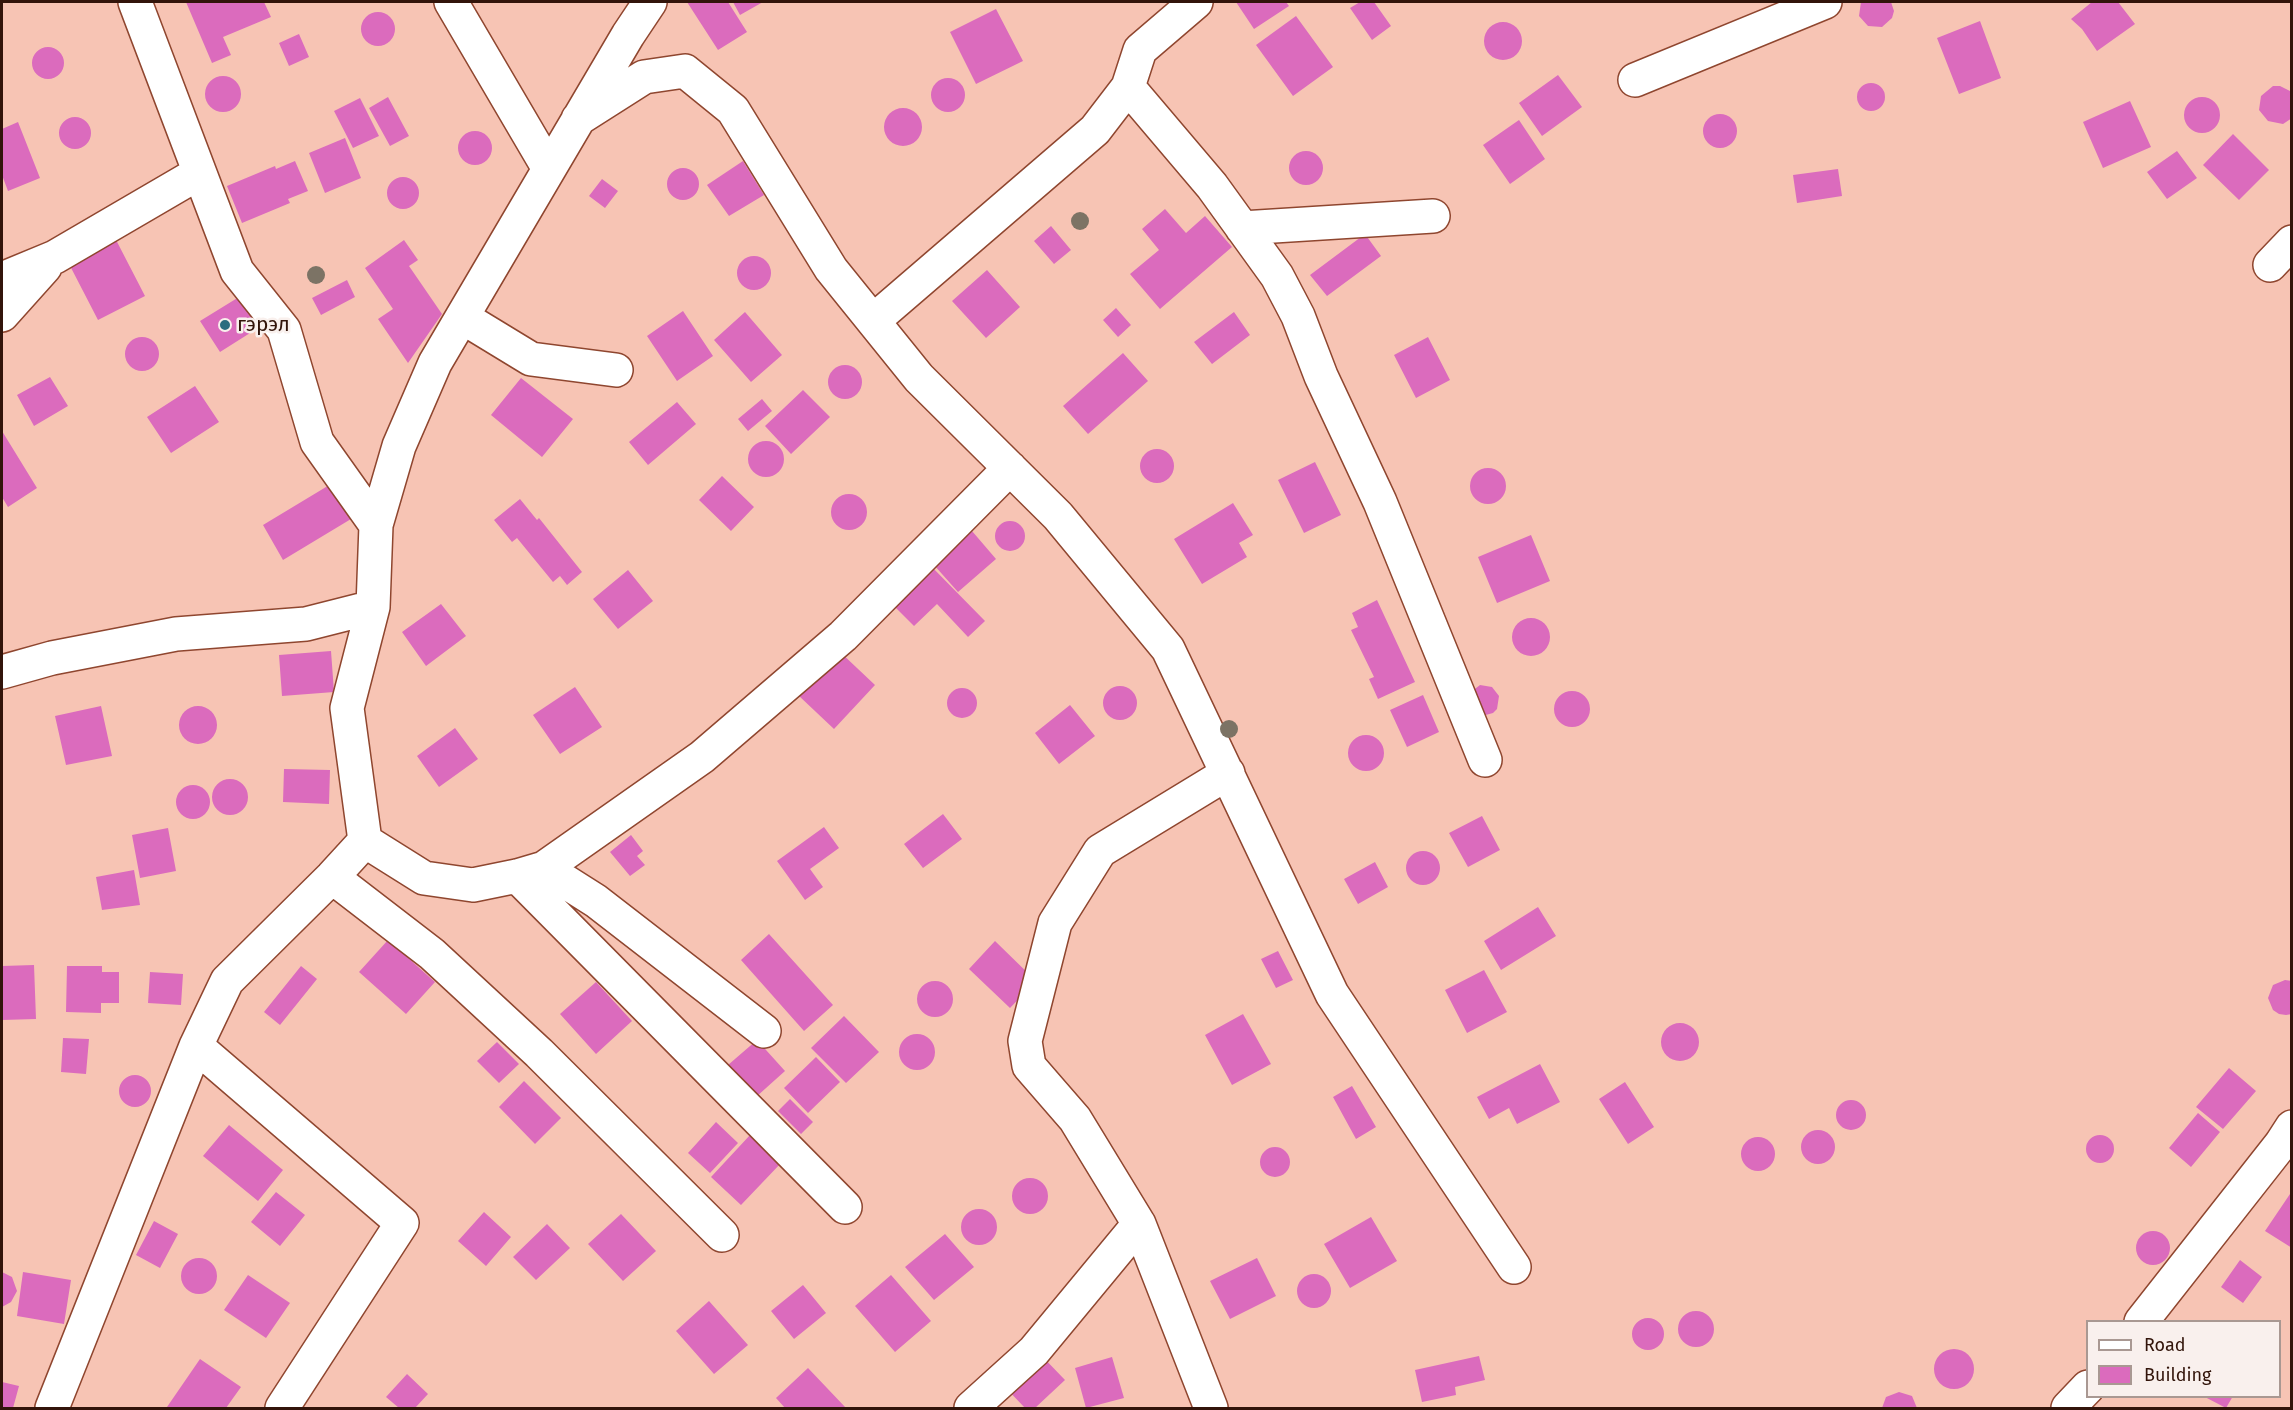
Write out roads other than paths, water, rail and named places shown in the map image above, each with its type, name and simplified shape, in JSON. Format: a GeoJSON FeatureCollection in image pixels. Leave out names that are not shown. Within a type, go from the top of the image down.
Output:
{"type":"FeatureCollection","features":[{"type":"Feature","properties":{"kind":"street"},"geometry":{"type":"LineString","coordinates":[[135,2],[237,271],[284,330],[316,442],[376,525]]}},
{"type":"Feature","properties":{"kind":"street"},"geometry":{"type":"LineString","coordinates":[[451,2],[549,169]]}},
{"type":"Feature","properties":{"kind":"street"},"geometry":{"type":"LineString","coordinates":[[365,841],[347,708],[373,608],[376,525],[399,446],[435,363],[578,119],[650,2]]}},
{"type":"Feature","properties":{"kind":"street"},"geometry":{"type":"LineString","coordinates":[[873,321],[1095,130],[1128,87],[1140,50],[1196,2]]}},
{"type":"Feature","properties":{"kind":"street"},"geometry":{"type":"LineString","coordinates":[[1635,80],[1825,2]]}},
{"type":"Feature","properties":{"kind":"street"},"geometry":{"type":"LineString","coordinates":[[578,119],[644,78],[685,71],[733,110],[831,269],[920,378],[1058,516],[1168,649],[1332,994],[1514,1267]]}},
{"type":"Feature","properties":{"kind":"street"},"geometry":{"type":"LineString","coordinates":[[1128,87],[1212,186],[1277,276],[1298,316],[1321,376],[1380,502],[1485,760]]}},
{"type":"Feature","properties":{"kind":"street"},"geometry":{"type":"LineString","coordinates":[[2,279],[55,257],[199,173]]}},
{"type":"Feature","properties":{"kind":"street"},"geometry":{"type":"LineString","coordinates":[[1242,228],[1433,216]]}},
{"type":"Feature","properties":{"kind":"street"},"geometry":{"type":"LineString","coordinates":[[2,315],[21,291],[55,257]]}},
{"type":"Feature","properties":{"kind":"street"},"geometry":{"type":"LineString","coordinates":[[462,317],[531,359],[616,370]]}},
{"type":"Feature","properties":{"kind":"street"},"geometry":{"type":"LineString","coordinates":[[365,841],[424,878],[473,885],[531,872],[711,750],[843,636],[1010,468]]}},
{"type":"Feature","properties":{"kind":"street"},"geometry":{"type":"LineString","coordinates":[[2,672],[52,658],[176,634],[306,624],[373,608]]}},
{"type":"Feature","properties":{"kind":"street"},"geometry":{"type":"LineString","coordinates":[[1211,1408],[1139,1224],[1075,1119],[1029,1066],[1025,1041],[1055,923],[1100,851],[1228,773]]}},
{"type":"Feature","properties":{"kind":"street"},"geometry":{"type":"LineString","coordinates":[[52,1408],[196,1046],[227,981],[365,841]]}},
{"type":"Feature","properties":{"kind":"street"},"geometry":{"type":"LineString","coordinates":[[531,872],[596,901],[764,1031]]}},
{"type":"Feature","properties":{"kind":"street"},"geometry":{"type":"LineString","coordinates":[[531,872],[846,1207]]}},
{"type":"Feature","properties":{"kind":"street"},"geometry":{"type":"LineString","coordinates":[[332,877],[432,954],[539,1053],[722,1235]]}},
{"type":"Feature","properties":{"kind":"street"},"geometry":{"type":"LineString","coordinates":[[196,1046],[402,1223],[282,1408]]}},
{"type":"Feature","properties":{"kind":"street"},"geometry":{"type":"LineString","coordinates":[[2143,1320],[2292,1127]]}},
{"type":"Feature","properties":{"kind":"street"},"geometry":{"type":"LineString","coordinates":[[971,1408],[1034,1351],[1139,1224]]}},
{"type":"Feature","properties":{"kind":"street"},"geometry":{"type":"LineString","coordinates":[[2068,1408],[2086,1389]]}},
{"type":"Feature","properties":{"kind":"place","name":"гэрэл"},"geometry":{"type":"Point","coordinates":[225,325]}}]}
